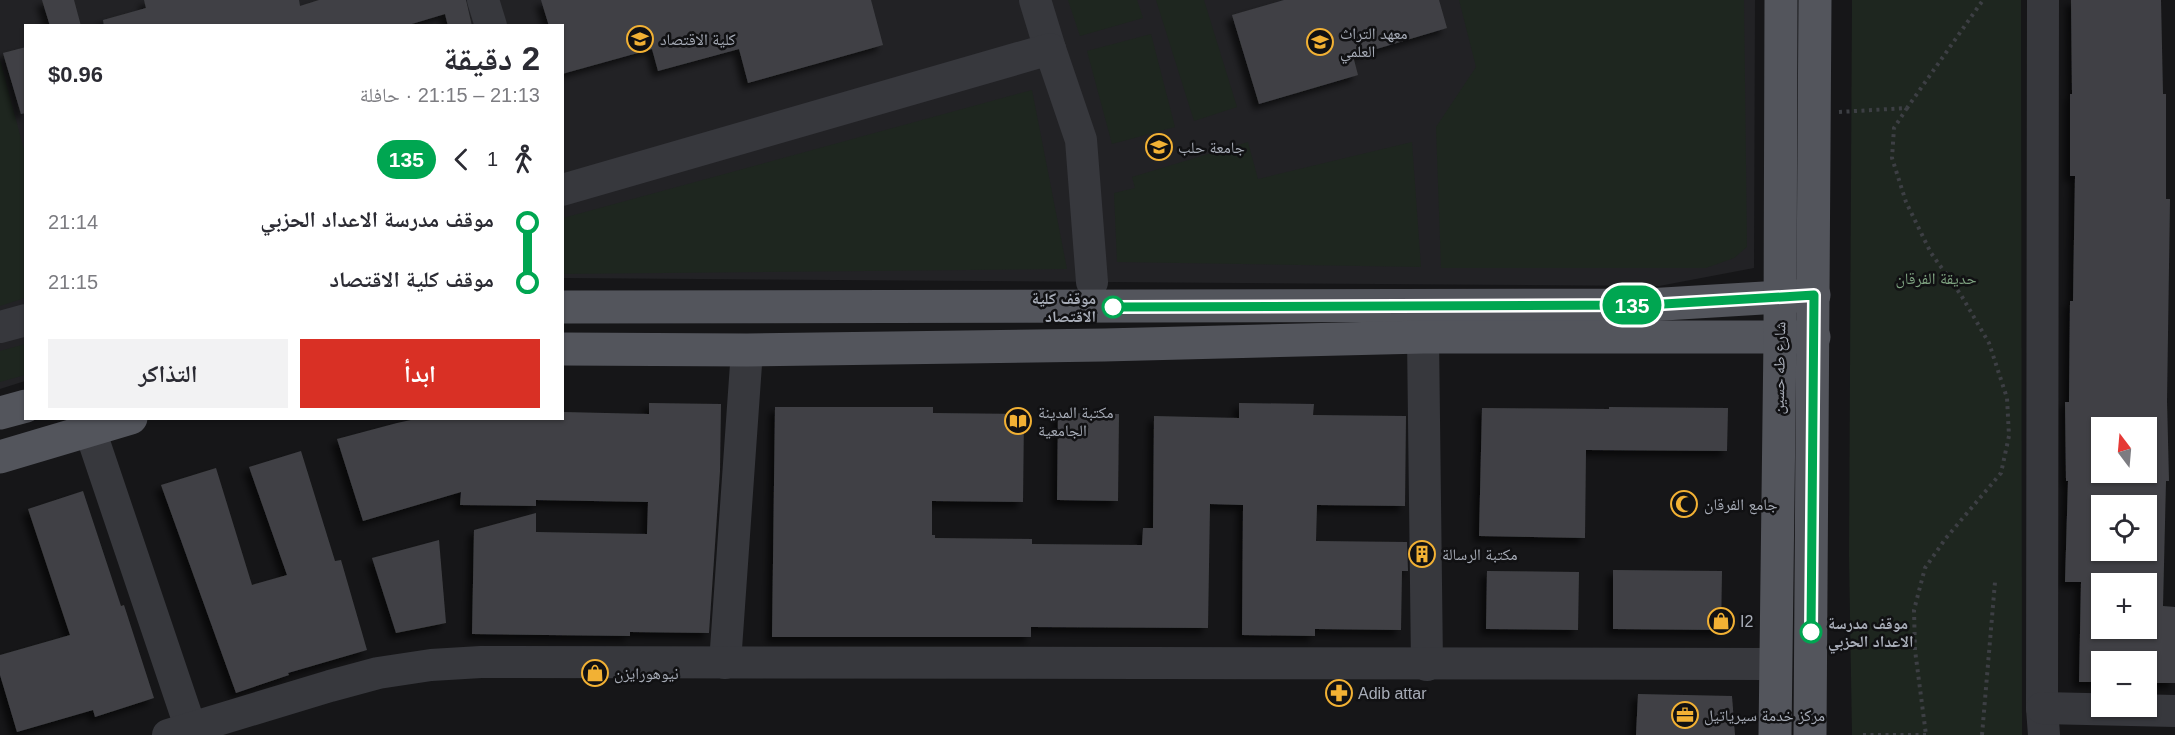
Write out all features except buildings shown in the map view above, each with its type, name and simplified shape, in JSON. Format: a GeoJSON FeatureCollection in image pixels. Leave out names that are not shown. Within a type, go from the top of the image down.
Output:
{"type":"FeatureCollection","features":[{"type":"Feature","properties":{"kind":"main road","name":"شارع طه حسين"},"geometry":{"type":"LineString","coordinates":[[1775,735],[1781,0]]}},
{"type":"Feature","properties":{"kind":"main road"},"geometry":{"type":"LineString","coordinates":[[1810,735],[1815,0]]}},
{"type":"Feature","properties":{"kind":"main road"},"geometry":{"type":"LineString","coordinates":[[564,307],[1647,305],[1814,295]]}},
{"type":"Feature","properties":{"kind":"main road"},"geometry":{"type":"LineString","coordinates":[[564,349],[747,350],[1104,345],[1423,337],[1814,337]]}},
{"type":"Feature","properties":{"kind":"main road"},"geometry":{"type":"LineString","coordinates":[[0,413],[24,407]]}},
{"type":"Feature","properties":{"kind":"main road"},"geometry":{"type":"LineString","coordinates":[[0,457],[124,420]]}},
{"type":"Feature","properties":{"kind":"street"},"geometry":{"type":"LineString","coordinates":[[483,0],[490,24]]}},
{"type":"Feature","properties":{"kind":"street"},"geometry":{"type":"LineString","coordinates":[[1035,0],[1081,140],[1092,282]]}},
{"type":"Feature","properties":{"kind":"street"},"geometry":{"type":"LineString","coordinates":[[2043,0],[2043,721],[2175,711]]}},
{"type":"Feature","properties":{"kind":"street"},"geometry":{"type":"LineString","coordinates":[[564,189],[1050,49]]}},
{"type":"Feature","properties":{"kind":"street"},"geometry":{"type":"LineString","coordinates":[[0,327],[24,321]]}},
{"type":"Feature","properties":{"kind":"street"},"geometry":{"type":"LineString","coordinates":[[1423,337],[1426,665]]}},
{"type":"Feature","properties":{"kind":"street"},"geometry":{"type":"LineString","coordinates":[[725,663],[747,350]]}},
{"type":"Feature","properties":{"kind":"street"},"geometry":{"type":"LineString","coordinates":[[90,430],[184,733],[378,673],[481,662],[1775,664]]}},
{"type":"Feature","properties":{"kind":"path"},"geometry":{"type":"LineString","coordinates":[[1863,735],[1927,735],[1915,650],[1914,610],[1925,568],[1946,538],[2001,473],[2009,436],[2007,398],[1989,343],[1961,296],[1931,253],[1906,202],[1892,158],[1894,128],[1983,0]]}},
{"type":"Feature","properties":{"kind":"path"},"geometry":{"type":"LineString","coordinates":[[1815,114],[1907,108]]}},
{"type":"Feature","properties":{"kind":"path"},"geometry":{"type":"LineString","coordinates":[[1982,735],[1995,582]]}},
{"type":"Feature","properties":{"kind":"shaded area","name":"جامعة حلب"},"geometry":{"type":"Polygon","coordinates":[[[0,0],[1755,0],[1754,268],[1659,286],[564,278],[564,24],[24,24],[24,381],[0,389],[0,0]]]}},
{"type":"Feature","properties":{"kind":"green space"},"geometry":{"type":"Polygon","coordinates":[[[1068,0],[1137,0],[1143,18],[1080,36],[1068,0]]]}},
{"type":"Feature","properties":{"kind":"green space"},"geometry":{"type":"Polygon","coordinates":[[[1156,0],[1204,0],[1237,107],[1194,121],[1156,0]]]}},
{"type":"Feature","properties":{"kind":"green space"},"geometry":{"type":"Polygon","coordinates":[[[1459,0],[1744,0],[1747,247],[1734,258],[1706,268],[1441,268],[1436,127],[1476,67],[1459,0]]]}},
{"type":"Feature","properties":{"kind":"green space","name":"حديقة الفرقان"},"geometry":{"type":"Polygon","coordinates":[[[1852,0],[2021,0],[2022,735],[1852,735],[1849,556],[1852,0]]]}},
{"type":"Feature","properties":{"kind":"green space"},"geometry":{"type":"Polygon","coordinates":[[[1151,34],[1175,127],[1112,144],[1087,51],[1151,34]]]}},
{"type":"Feature","properties":{"kind":"green space"},"geometry":{"type":"Polygon","coordinates":[[[0,59],[24,150],[24,298],[0,306],[0,59]]]}},
{"type":"Feature","properties":{"kind":"green space"},"geometry":{"type":"Polygon","coordinates":[[[1032,90],[1067,269],[564,274],[564,218],[1032,90]]]}},
{"type":"Feature","properties":{"kind":"green space"},"geometry":{"type":"Polygon","coordinates":[[[1248,142],[1258,179],[1412,142],[1421,267],[1117,262],[1114,193],[1135,188],[1132,177],[1248,142]]]}},
{"type":"Feature","properties":{"kind":"green space"},"geometry":{"type":"Polygon","coordinates":[[[24,344],[24,375],[0,382],[0,351],[24,344]]]}},
{"type":"Feature","properties":{"kind":"bus line","name":"135"},"geometry":{"type":"LineString","coordinates":[[1113,307],[1647,305],[1814,295],[1811,632]]}},
{"type":"Feature","properties":{"kind":"place","name":"كلية الاقتصاد"},"geometry":{"type":"Point","coordinates":[640,39]}},
{"type":"Feature","properties":{"kind":"place","name":"معهد التراث العلمي"},"geometry":{"type":"Point","coordinates":[1320,42]}},
{"type":"Feature","properties":{"kind":"place","name":"جامعة حلب"},"geometry":{"type":"Point","coordinates":[1159,147]}},
{"type":"Feature","properties":{"kind":"place","name":"موقف كلية الاقتصاد"},"geometry":{"type":"Point","coordinates":[1113,307]}},
{"type":"Feature","properties":{"kind":"place","name":"مكتبة المدينة الجامعية"},"geometry":{"type":"Point","coordinates":[1018,421]}},
{"type":"Feature","properties":{"kind":"place","name":"جامع الفرقان"},"geometry":{"type":"Point","coordinates":[1684,504]}},
{"type":"Feature","properties":{"kind":"place","name":"مكتبة الرسالة"},"geometry":{"type":"Point","coordinates":[1422,554]}},
{"type":"Feature","properties":{"kind":"place","name":"I2"},"geometry":{"type":"Point","coordinates":[1721,621]}},
{"type":"Feature","properties":{"kind":"place","name":"موقف مدرسة الاعداد الحزبي"},"geometry":{"type":"Point","coordinates":[1811,632]}},
{"type":"Feature","properties":{"kind":"place","name":"نيوهورايزن"},"geometry":{"type":"Point","coordinates":[595,673]}},
{"type":"Feature","properties":{"kind":"place","name":"Adib attar"},"geometry":{"type":"Point","coordinates":[1339,693]}},
{"type":"Feature","properties":{"kind":"place","name":"مركز خدمة سيرياتيل"},"geometry":{"type":"Point","coordinates":[1685,715]}}]}
